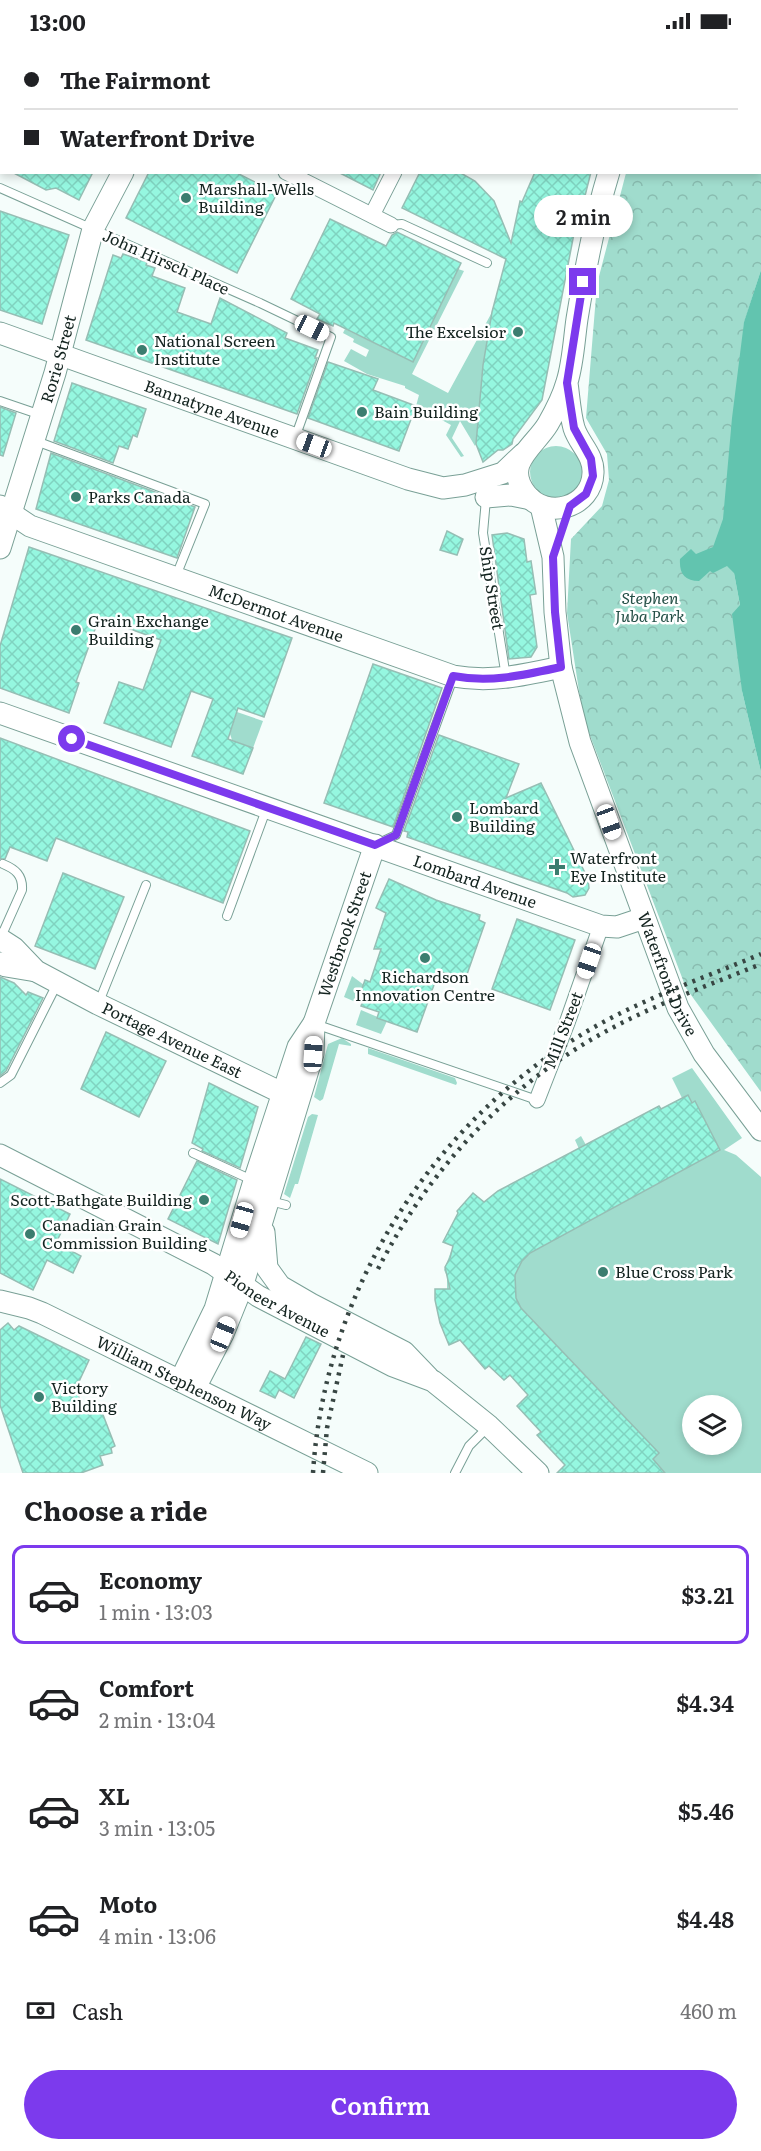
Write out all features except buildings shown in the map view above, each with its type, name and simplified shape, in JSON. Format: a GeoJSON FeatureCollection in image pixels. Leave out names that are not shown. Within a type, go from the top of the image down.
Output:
{"type":"FeatureCollection","features":[{"type":"Feature","properties":{"kind":"street","name":"Rorie Street"},"geometry":{"type":"LineString","coordinates":[[0,548],[6,510],[34,441],[93,229],[122,174]]}},
{"type":"Feature","properties":{"kind":"street"},"geometry":{"type":"LineString","coordinates":[[290,174],[391,225]]}},
{"type":"Feature","properties":{"kind":"street"},"geometry":{"type":"LineString","coordinates":[[372,215],[393,174]]}},
{"type":"Feature","properties":{"kind":"street","name":"Waterfront Drive"},"geometry":{"type":"LineString","coordinates":[[609,174],[587,263],[567,383],[548,425],[527,449],[519,466],[519,476],[521,486],[536,503],[553,557],[555,612],[561,667],[580,742],[644,918],[678,1008],[690,1032],[761,1130]]}},
{"type":"Feature","properties":{"kind":"street","name":"Bannatyne Avenue"},"geometry":{"type":"LineString","coordinates":[[0,333],[408,479],[443,488],[490,479],[503,473],[527,449]]}},
{"type":"Feature","properties":{"kind":"street","name":"Waterfront Drive"},"geometry":{"type":"LineString","coordinates":[[553,557],[570,506],[583,497],[592,481],[593,469],[591,459],[574,428],[567,383]]}},
{"type":"Feature","properties":{"kind":"street"},"geometry":{"type":"LineString","coordinates":[[527,449],[543,437],[555,435],[571,438],[583,447]]}},
{"type":"Feature","properties":{"kind":"street"},"geometry":{"type":"LineString","coordinates":[[486,498],[511,495],[554,509],[570,506]]}},
{"type":"Feature","properties":{"kind":"street","name":"McDermot Avenue"},"geometry":{"type":"LineString","coordinates":[[6,510],[30,526],[453,676],[475,680],[506,678],[561,667]]}},
{"type":"Feature","properties":{"kind":"street","name":"Lombard Avenue"},"geometry":{"type":"LineString","coordinates":[[0,713],[601,926],[612,928],[644,918]]}},
{"type":"Feature","properties":{"kind":"street","name":"Westbrook Street"},"geometry":{"type":"LineString","coordinates":[[234,1281],[269,1198],[282,1094],[298,1047],[314,1023],[375,845]]}},
{"type":"Feature","properties":{"kind":"street","name":"Mill Street"},"geometry":{"type":"LineString","coordinates":[[537,1100],[601,926]]}},
{"type":"Feature","properties":{"kind":"street","name":"Portage Avenue East"},"geometry":{"type":"LineString","coordinates":[[0,939],[14,948],[36,971]]}},
{"type":"Feature","properties":{"kind":"street","name":"Portage Avenue East"},"geometry":{"type":"LineString","coordinates":[[0,963],[36,971],[282,1094]]}},
{"type":"Feature","properties":{"kind":"street","name":"Westbrook Street"},"geometry":{"type":"LineString","coordinates":[[188,1384],[215,1309],[234,1281],[269,1198],[313,1054],[314,1023]]}},
{"type":"Feature","properties":{"kind":"street"},"geometry":{"type":"LineString","coordinates":[[282,1094],[290,1104],[293,1121]]}},
{"type":"Feature","properties":{"kind":"street","name":"Pioneer Avenue"},"geometry":{"type":"LineString","coordinates":[[0,1155],[213,1264],[234,1281],[393,1366],[433,1381],[489,1426],[538,1473]]}},
{"type":"Feature","properties":{"kind":"street"},"geometry":{"type":"LineString","coordinates":[[269,1198],[264,1248],[267,1268],[280,1286],[404,1352],[433,1381]]}},
{"type":"Feature","properties":{"kind":"street","name":"William Stephenson Way"},"geometry":{"type":"LineString","coordinates":[[0,1301],[42,1313],[366,1473]]}},
{"type":"Feature","properties":{"kind":"lane","name":"John Hirsch Place"},"geometry":{"type":"LineString","coordinates":[[0,188],[260,303],[331,338],[295,438]]}},
{"type":"Feature","properties":{"kind":"lane"},"geometry":{"type":"LineString","coordinates":[[391,225],[402,224],[487,263]]}},
{"type":"Feature","properties":{"kind":"lane"},"geometry":{"type":"LineString","coordinates":[[0,401],[42,415]]}},
{"type":"Feature","properties":{"kind":"lane"},"geometry":{"type":"LineString","coordinates":[[34,441],[205,504],[176,578]]}},
{"type":"Feature","properties":{"kind":"lane","name":"Ship Street"},"geometry":{"type":"LineString","coordinates":[[486,498],[483,533],[506,678]]}},
{"type":"Feature","properties":{"kind":"lane"},"geometry":{"type":"LineString","coordinates":[[375,845],[396,835],[453,676]]}},
{"type":"Feature","properties":{"kind":"lane"},"geometry":{"type":"LineString","coordinates":[[227,916],[267,808]]}},
{"type":"Feature","properties":{"kind":"lane"},"geometry":{"type":"LineString","coordinates":[[0,939],[22,890],[17,872],[3,864]]}},
{"type":"Feature","properties":{"kind":"lane"},"geometry":{"type":"LineString","coordinates":[[98,1004],[147,885]]}},
{"type":"Feature","properties":{"kind":"lane"},"geometry":{"type":"LineString","coordinates":[[0,1083],[11,1075],[58,982]]}},
{"type":"Feature","properties":{"kind":"lane"},"geometry":{"type":"LineString","coordinates":[[314,1023],[537,1100]]}},
{"type":"Feature","properties":{"kind":"lane"},"geometry":{"type":"LineString","coordinates":[[193,1153],[269,1198]]}},
{"type":"Feature","properties":{"kind":"lane"},"geometry":{"type":"LineString","coordinates":[[455,1473],[469,1446],[489,1426]]}},
{"type":"Feature","properties":{"kind":"green space","name":"Stephen Juba Park"},"geometry":{"type":"Polygon","coordinates":[[[626,174],[761,174],[761,270],[744,323],[734,573],[740,605],[742,691],[761,772],[761,1092],[686,988],[583,717],[567,613],[571,539],[602,506],[609,480],[607,454],[586,418],[597,284],[626,174]]]}},
{"type":"Feature","properties":{"kind":"green space"},"geometry":{"type":"Polygon","coordinates":[[[458,269],[464,271],[412,374],[448,393],[491,314],[493,315],[483,365],[476,444],[475,446],[460,421],[452,438],[464,456],[461,457],[446,435],[451,425],[416,406],[419,395],[405,386],[367,374],[344,361],[351,349],[366,357],[369,350],[353,342],[354,339],[343,333],[345,329],[413,362],[458,269]]]}},
{"type":"Feature","properties":{"kind":"green space"},"geometry":{"type":"Polygon","coordinates":[[[556,446],[566,448],[574,454],[580,462],[582,472],[580,482],[574,490],[566,496],[556,498],[546,496],[538,490],[532,482],[530,472],[532,462],[538,454],[546,448],[556,446]]]}},
{"type":"Feature","properties":{"kind":"green space"},"geometry":{"type":"Polygon","coordinates":[[[237,712],[263,721],[253,748],[232,740],[230,734],[237,712]]]}},
{"type":"Feature","properties":{"kind":"green space"},"geometry":{"type":"Polygon","coordinates":[[[352,976],[364,985],[358,1003],[344,997],[352,976]]]}},
{"type":"Feature","properties":{"kind":"green space"},"geometry":{"type":"Polygon","coordinates":[[[361,1010],[387,1021],[381,1034],[356,1025],[361,1010]]]}},
{"type":"Feature","properties":{"kind":"green space"},"geometry":{"type":"Polygon","coordinates":[[[342,1038],[351,1046],[339,1044],[323,1099],[320,1101],[314,1097],[328,1044],[342,1038]]]}},
{"type":"Feature","properties":{"kind":"green space"},"geometry":{"type":"Polygon","coordinates":[[[368,1048],[455,1078],[457,1083],[456,1085],[368,1054],[368,1048]]]}},
{"type":"Feature","properties":{"kind":"green space","name":"Blue Cross Park"},"geometry":{"type":"Polygon","coordinates":[[[692,1068],[742,1138],[724,1150],[736,1155],[761,1177],[761,1473],[567,1473],[562,1468],[565,1465],[537,1435],[541,1432],[517,1406],[528,1395],[510,1375],[504,1380],[489,1366],[485,1369],[460,1340],[449,1345],[440,1323],[451,1317],[447,1299],[447,1276],[444,1270],[453,1246],[443,1242],[457,1211],[473,1193],[484,1202],[498,1191],[579,1149],[575,1140],[581,1136],[586,1145],[659,1106],[661,1109],[682,1098],[672,1078],[692,1068]]]}},
{"type":"Feature","properties":{"kind":"green space"},"geometry":{"type":"Polygon","coordinates":[[[312,1114],[318,1115],[298,1184],[295,1184],[290,1198],[284,1194],[308,1117],[312,1114]]]}},
{"type":"Feature","properties":{"kind":"shaded area"},"geometry":{"type":"Polygon","coordinates":[[[761,270],[761,772],[742,691],[732,614],[740,605],[734,573],[727,566],[713,573],[710,571],[699,581],[694,581],[682,573],[680,559],[691,549],[696,554],[713,547],[723,519],[744,322],[761,270]]]}},
{"type":"Feature","properties":{"kind":"railway"},"geometry":{"type":"LineString","coordinates":[[313,1473],[322,1403],[341,1334],[368,1269],[403,1207],[446,1151],[495,1100],[550,1055],[629,1009],[761,954]]}},
{"type":"Feature","properties":{"kind":"railway"},"geometry":{"type":"LineString","coordinates":[[378,1269],[422,1196],[449,1162],[508,1100],[541,1073],[577,1048],[650,1009],[761,964]]}},
{"type":"Feature","properties":{"kind":"railway"},"geometry":{"type":"LineString","coordinates":[[323,1473],[327,1428],[343,1355]]}},
{"type":"Feature","properties":{"kind":"place","name":"Marshall-Wells Building"},"geometry":{"type":"Point","coordinates":[186,198]}},
{"type":"Feature","properties":{"kind":"place","name":"The Excelsior"},"geometry":{"type":"Point","coordinates":[518,332]}},
{"type":"Feature","properties":{"kind":"place","name":"National Screen Institute"},"geometry":{"type":"Point","coordinates":[142,350]}},
{"type":"Feature","properties":{"kind":"place","name":"Bain Building"},"geometry":{"type":"Point","coordinates":[362,412]}},
{"type":"Feature","properties":{"kind":"place","name":"Parks Canada"},"geometry":{"type":"Point","coordinates":[76,497]}},
{"type":"Feature","properties":{"kind":"place","name":"Grain Exchange Building"},"geometry":{"type":"Point","coordinates":[76,630]}},
{"type":"Feature","properties":{"kind":"place","name":"Lombard Building"},"geometry":{"type":"Point","coordinates":[457,817]}},
{"type":"Feature","properties":{"kind":"place","name":"Waterfront Eye Institute"},"geometry":{"type":"Point","coordinates":[557,867]}},
{"type":"Feature","properties":{"kind":"place","name":"Richardson Innovation Centre"},"geometry":{"type":"Point","coordinates":[425,958]}},
{"type":"Feature","properties":{"kind":"place","name":"Scott-Bathgate Building"},"geometry":{"type":"Point","coordinates":[204,1200]}},
{"type":"Feature","properties":{"kind":"place","name":"Canadian Grain Commission Building"},"geometry":{"type":"Point","coordinates":[30,1234]}},
{"type":"Feature","properties":{"kind":"place","name":"Blue Cross Park"},"geometry":{"type":"Point","coordinates":[603,1272]}},
{"type":"Feature","properties":{"kind":"place","name":"Victory Building"},"geometry":{"type":"Point","coordinates":[39,1397]}},
{"type":"Feature","properties":{"kind":"route"},"geometry":{"type":"LineString","coordinates":[[72,739],[375,845],[396,835],[453,676],[475,680],[506,678],[561,667],[555,612],[553,557],[570,506],[586,494],[593,476],[591,459],[574,428],[567,383],[583,282]]}}]}
